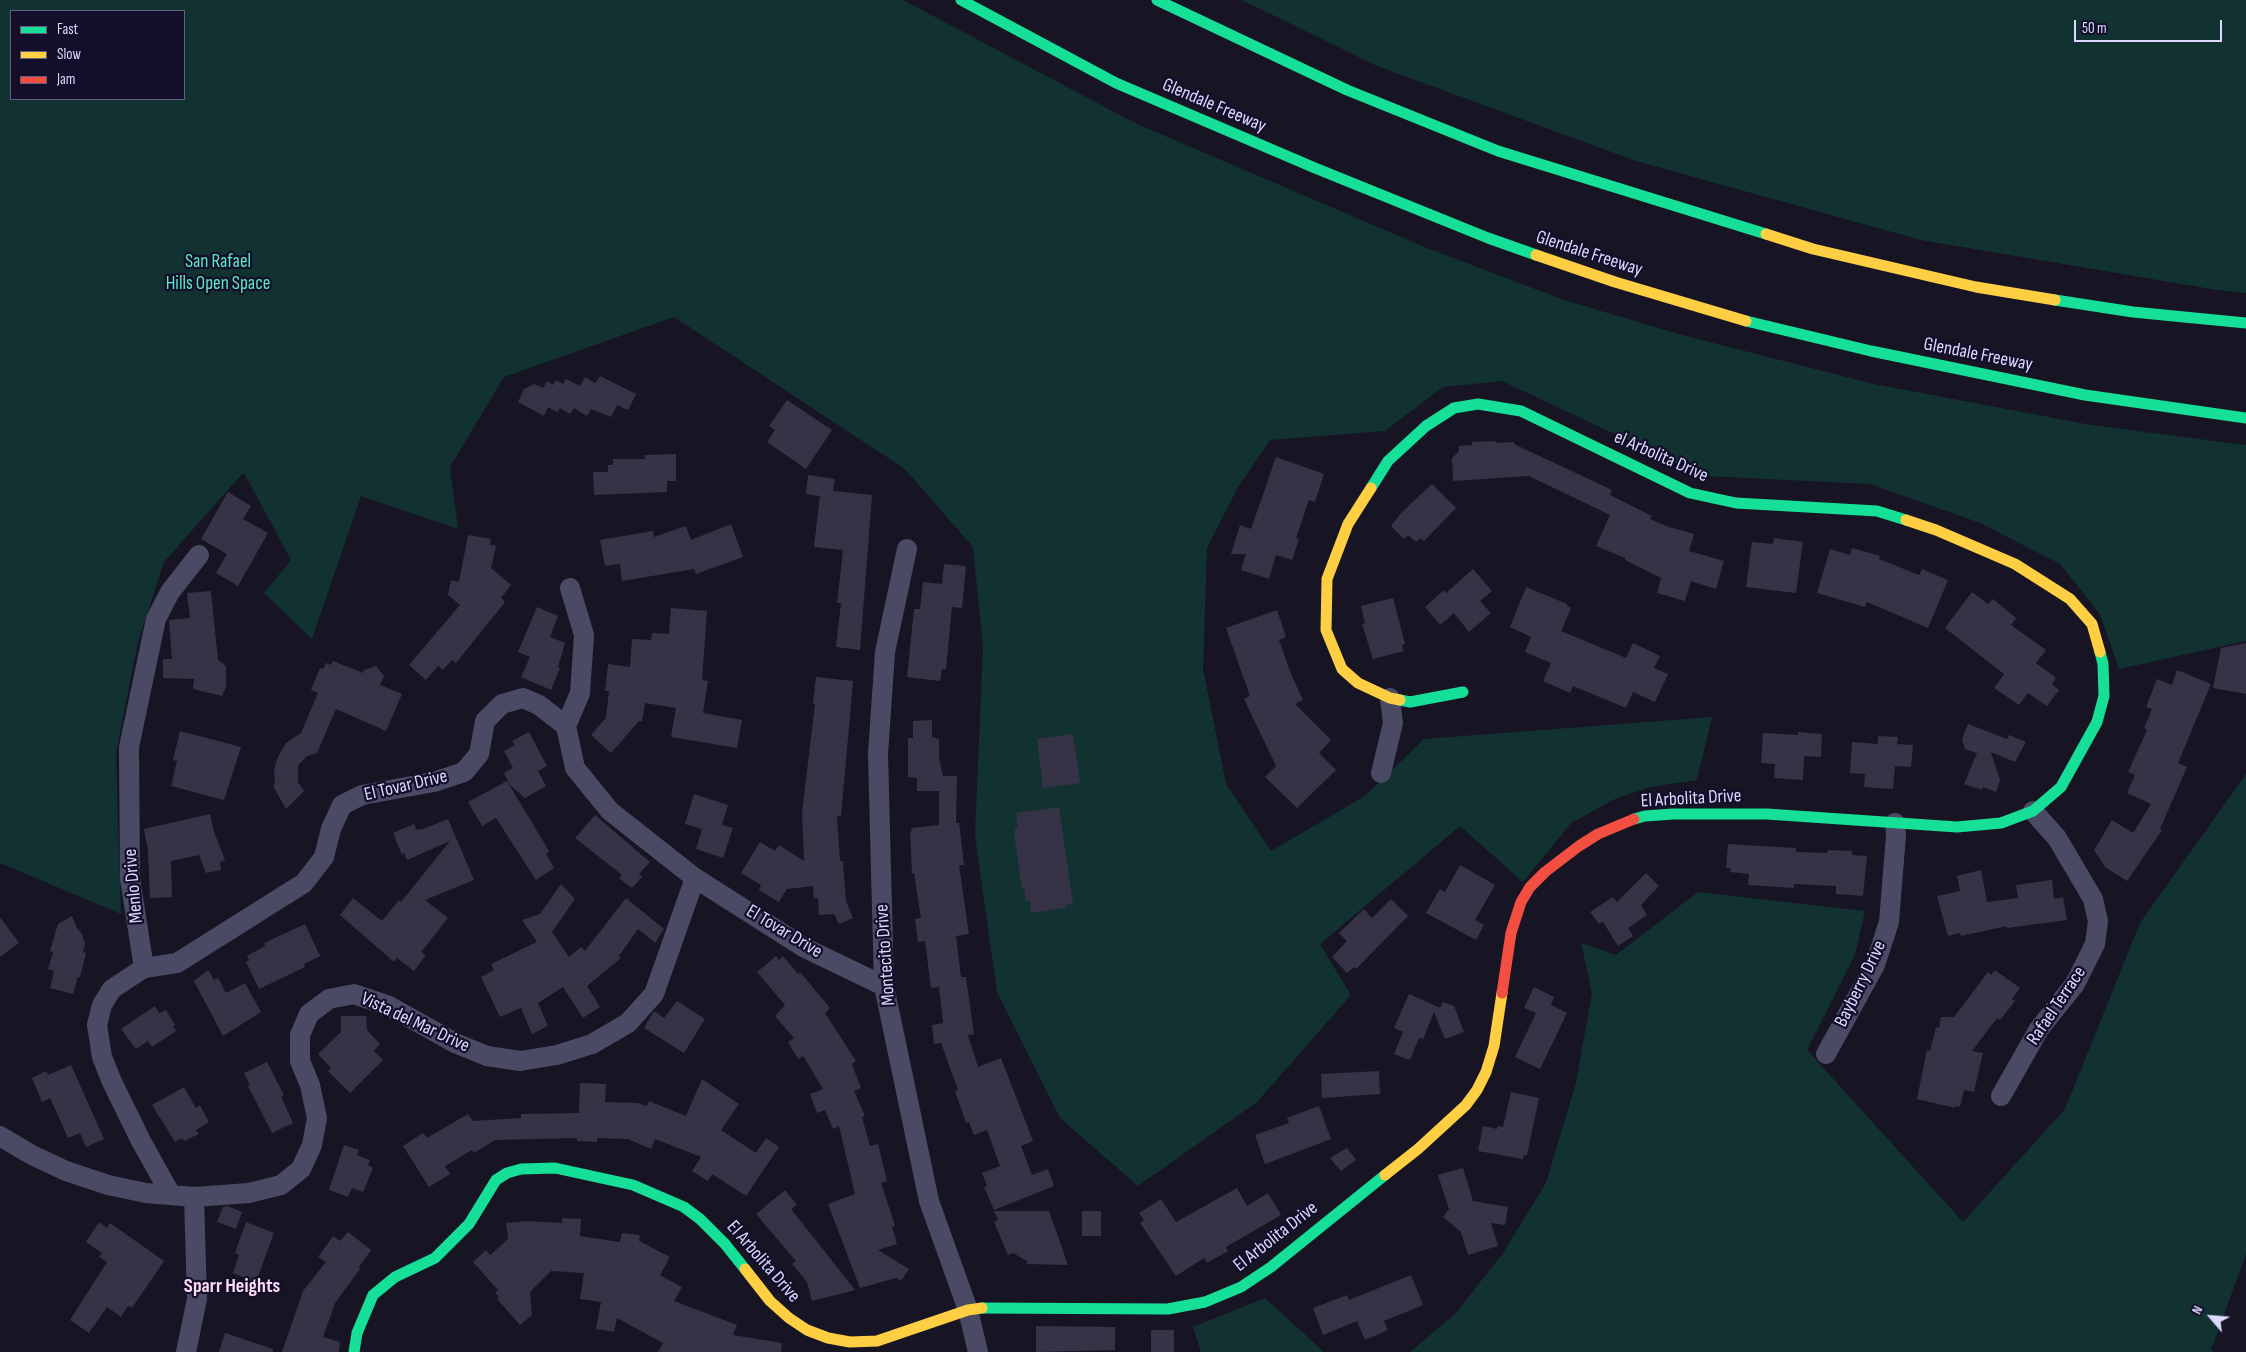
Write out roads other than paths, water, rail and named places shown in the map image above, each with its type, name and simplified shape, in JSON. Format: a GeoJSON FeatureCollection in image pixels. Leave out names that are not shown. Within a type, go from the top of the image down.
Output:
{"type":"FeatureCollection","features":[{"type":"Feature","properties":{"kind":"main road","name":"Glendale Freeway"},"geometry":{"type":"LineString","coordinates":[[961,0],[1116,83],[1315,168],[1488,238],[1615,282],[1718,314],[1871,352],[2085,395],[2246,418]]}},
{"type":"Feature","properties":{"kind":"main road"},"geometry":{"type":"LineString","coordinates":[[1157,0],[1347,90],[1498,151],[1814,249],[1976,287],[2133,312],[2246,323]]}},
{"type":"Feature","properties":{"kind":"main road","name":"el Arbolita Drive"},"geometry":{"type":"LineString","coordinates":[[1463,692],[1410,702],[1390,698],[1358,682],[1342,669],[1326,630],[1326,579],[1348,524],[1388,461],[1426,426],[1454,408],[1478,404],[1521,411],[1690,493],[1736,502],[1878,511],[1936,530],[2015,564],[2070,599],[2092,624],[2103,664],[2104,696],[2098,722],[2061,788],[2033,811]]}},
{"type":"Feature","properties":{"kind":"main road","name":"El Arbolita Drive"},"geometry":{"type":"LineString","coordinates":[[354,1352],[357,1332],[373,1295],[395,1277],[435,1258],[469,1224],[496,1180],[506,1173],[520,1168],[555,1168],[633,1185],[684,1207],[700,1219],[725,1244],[770,1300],[788,1318],[816,1335],[850,1342],[877,1341],[968,1310],[991,1307],[1168,1309],[1205,1302],[1238,1289],[1271,1267],[1418,1149],[1466,1105],[1477,1090],[1486,1072],[1494,1046],[1511,933],[1520,902],[1545,872],[1598,834],[1622,822],[1645,816],[1673,814],[1767,814],[1957,827],[2001,823],[2033,811]]}},
{"type":"Feature","properties":{"kind":"street","name":"Montecito Drive"},"geometry":{"type":"LineString","coordinates":[[907,549],[885,652],[878,754],[884,986],[929,1201],[968,1310],[978,1352]]}},
{"type":"Feature","properties":{"kind":"street","name":"Menlo Drive"},"geometry":{"type":"LineString","coordinates":[[144,968],[130,879],[129,747],[156,619],[170,592],[199,555]]}},
{"type":"Feature","properties":{"kind":"street"},"geometry":{"type":"LineString","coordinates":[[566,726],[580,693],[584,635],[570,588]]}},
{"type":"Feature","properties":{"kind":"street","name":"El Tovar Drive"},"geometry":{"type":"LineString","coordinates":[[144,968],[177,963],[304,883],[324,857],[331,828],[342,805],[362,795],[434,782],[464,772],[479,754],[484,720],[502,704],[523,698],[538,705],[566,726],[575,768],[610,811],[695,878],[805,948],[884,986]]}},
{"type":"Feature","properties":{"kind":"street"},"geometry":{"type":"LineString","coordinates":[[1381,773],[1393,723],[1390,698]]}},
{"type":"Feature","properties":{"kind":"street","name":"Rafael Terrace"},"geometry":{"type":"LineString","coordinates":[[2001,1096],[2039,1029],[2075,984],[2095,944],[2098,921],[2093,899],[2057,838],[2033,811]]}},
{"type":"Feature","properties":{"kind":"street","name":"Bayberry Drive"},"geometry":{"type":"LineString","coordinates":[[1826,1054],[1875,965],[1889,922],[1896,835],[1895,823]]}},
{"type":"Feature","properties":{"kind":"street","name":"Vista del Mar Drive"},"geometry":{"type":"LineString","coordinates":[[0,1136],[32,1155],[66,1171],[108,1185],[146,1192],[194,1197],[248,1193],[281,1185],[301,1169],[312,1145],[317,1118],[310,1085],[300,1061],[300,1034],[309,1014],[329,999],[354,994],[388,1006],[455,1043],[487,1056],[520,1061],[557,1055],[592,1044],[628,1023],[654,994],[695,878]]}},
{"type":"Feature","properties":{"kind":"street"},"geometry":{"type":"LineString","coordinates":[[144,968],[112,988],[102,1005],[97,1025],[102,1057],[112,1082],[141,1141],[171,1195]]}},
{"type":"Feature","properties":{"kind":"street"},"geometry":{"type":"LineString","coordinates":[[186,1352],[197,1299],[194,1197]]}},
{"type":"Feature","properties":{"kind":"district","name":"Sparr Heights"},"geometry":{"type":"Point","coordinates":[232,1287]}},
{"type":"Feature","properties":{"kind":"park label","name":"San Rafael Hills Open Space"},"geometry":{"type":"Point","coordinates":[218,273]}}]}
